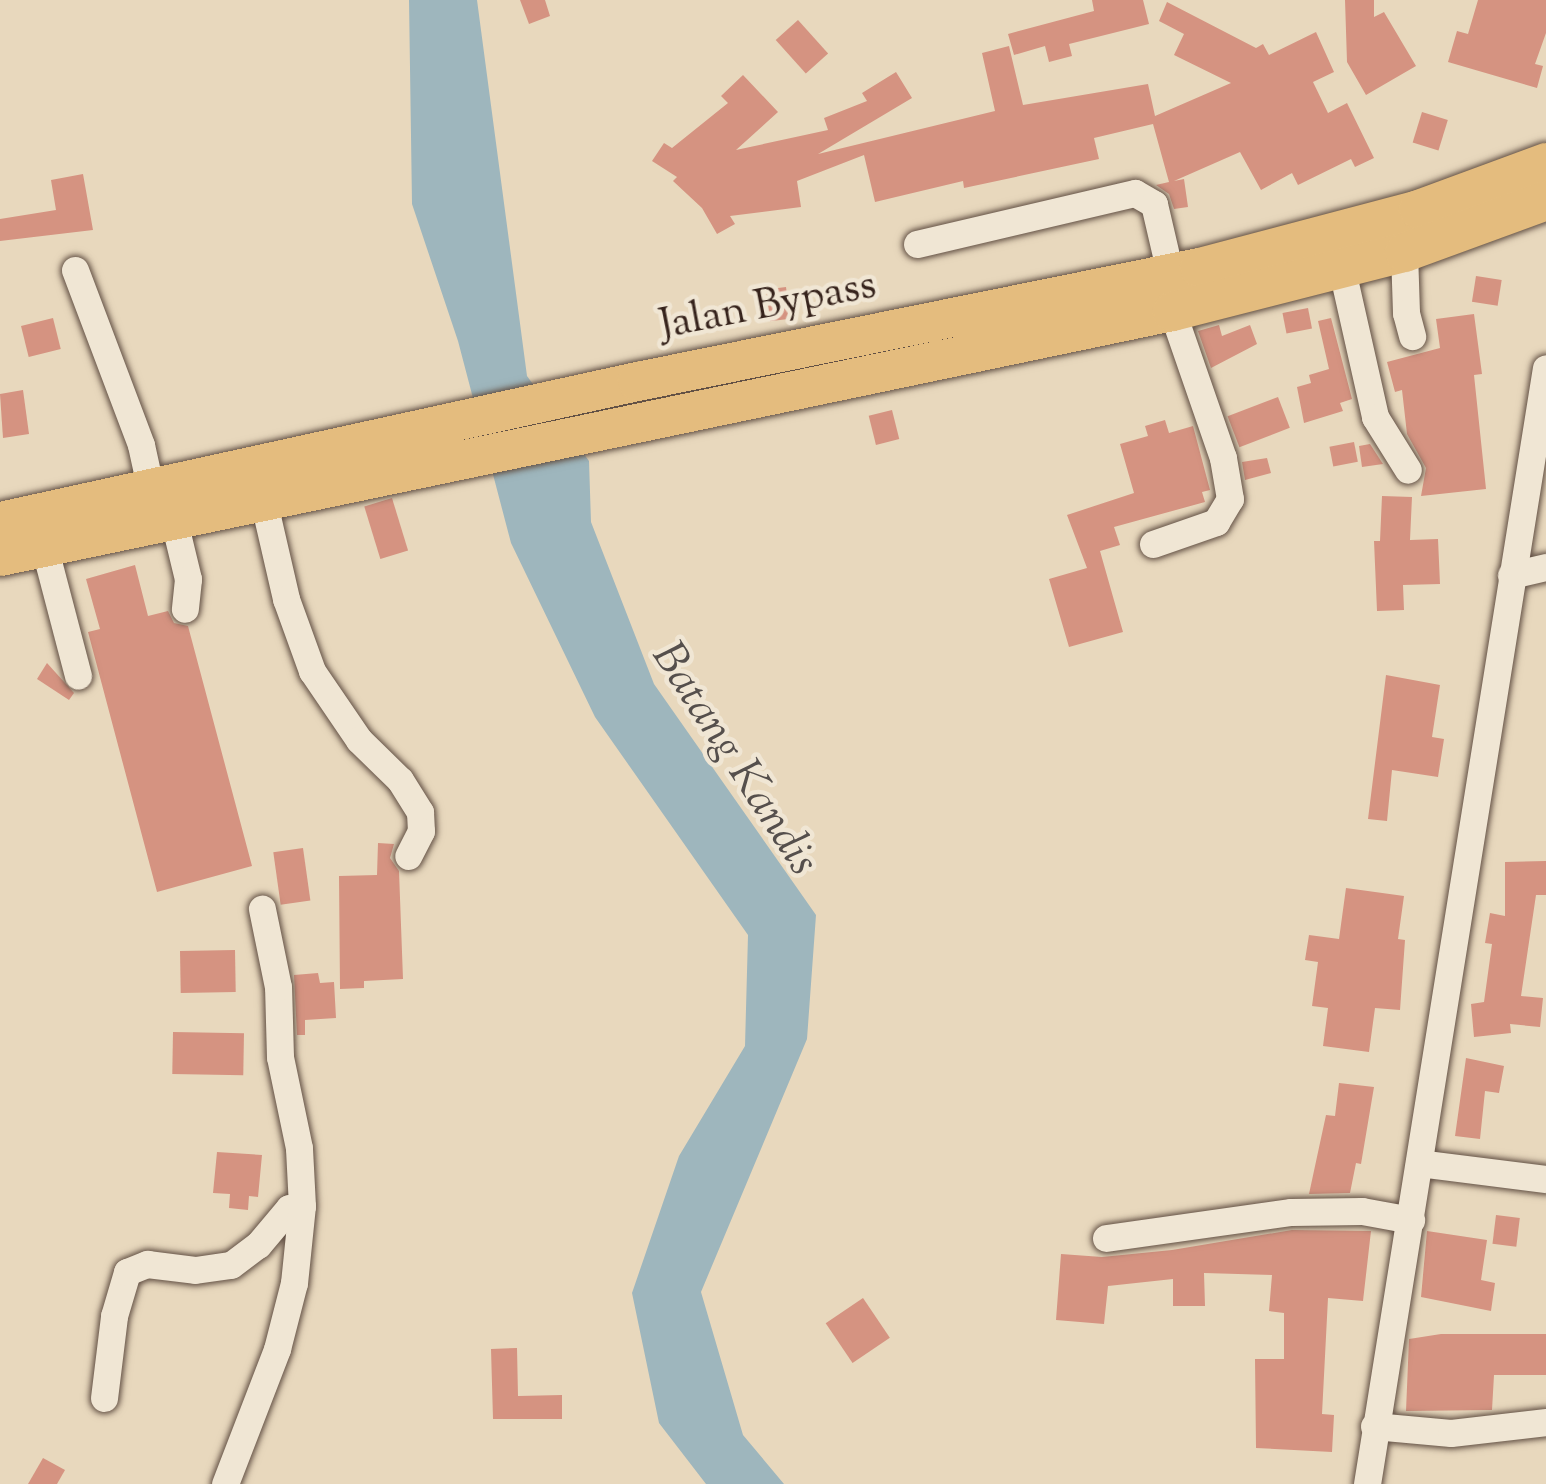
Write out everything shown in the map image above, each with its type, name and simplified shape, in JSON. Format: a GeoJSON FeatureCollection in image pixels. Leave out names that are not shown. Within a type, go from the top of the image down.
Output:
{"type":"FeatureCollection","features":[{"type":"Feature","properties":{"kind":"highway","name":"Jalan Bypass"},"geometry":{"type":"LineString","coordinates":[[0,521],[162,501],[447,440],[631,421],[1171,292],[1546,162]]}},
{"type":"Feature","properties":{"kind":"highway","name":"Jalan Bypass"},"geometry":{"type":"LineString","coordinates":[[1171,292],[1342,270],[1546,200]]}},
{"type":"Feature","properties":{"kind":"highway","name":"Jalan Bypass"},"geometry":{"type":"LineString","coordinates":[[0,556],[44,546],[162,501],[263,499],[637,380],[1076,314]]}},
{"type":"Feature","properties":{"kind":"street"},"geometry":{"type":"LineString","coordinates":[[917,244],[1135,193],[1154,204],[1171,292],[1223,458],[1230,500],[1216,522],[1153,544]]}},
{"type":"Feature","properties":{"kind":"street"},"geometry":{"type":"LineString","coordinates":[[1405,252],[1406,313],[1412,336]]}},
{"type":"Feature","properties":{"kind":"street"},"geometry":{"type":"LineString","coordinates":[[75,270],[188,579],[185,609]]}},
{"type":"Feature","properties":{"kind":"street"},"geometry":{"type":"LineString","coordinates":[[1342,270],[1375,417],[1408,470]]}},
{"type":"Feature","properties":{"kind":"street"},"geometry":{"type":"LineString","coordinates":[[1367,1484],[1546,368]]}},
{"type":"Feature","properties":{"kind":"street"},"geometry":{"type":"LineString","coordinates":[[263,499],[286,599],[312,671],[359,740],[400,780],[420,812],[421,831],[408,856]]}},
{"type":"Feature","properties":{"kind":"street"},"geometry":{"type":"LineString","coordinates":[[44,546],[78,676]]}},
{"type":"Feature","properties":{"kind":"street"},"geometry":{"type":"LineString","coordinates":[[1511,575],[1546,567]]}},
{"type":"Feature","properties":{"kind":"street"},"geometry":{"type":"LineString","coordinates":[[225,1484],[277,1348],[294,1283],[302,1206],[298,1148],[280,1057],[278,986],[262,909]]}},
{"type":"Feature","properties":{"kind":"street"},"geometry":{"type":"LineString","coordinates":[[1419,1163],[1546,1179]]}},
{"type":"Feature","properties":{"kind":"street"},"geometry":{"type":"LineString","coordinates":[[104,1398],[114,1316],[127,1272],[148,1264],[195,1270],[231,1264],[258,1245],[289,1208],[302,1206]]}},
{"type":"Feature","properties":{"kind":"street"},"geometry":{"type":"LineString","coordinates":[[1106,1238],[1291,1212],[1362,1211],[1411,1220]]}},
{"type":"Feature","properties":{"kind":"street"},"geometry":{"type":"LineString","coordinates":[[1374,1426],[1451,1433],[1546,1422]]}},
{"type":"Feature","properties":{"kind":"water"},"geometry":{"type":"Polygon","coordinates":[[[409,0],[477,0],[527,376],[589,461],[591,522],[654,684],[816,915],[807,1039],[701,1292],[743,1435],[784,1484],[706,1484],[659,1423],[632,1293],[679,1156],[745,1046],[748,935],[595,717],[511,543],[458,341],[412,204],[409,0]]]}},
{"type":"Feature","properties":{"kind":"building"},"geometry":{"type":"Polygon","coordinates":[[[520,0],[545,0],[550,16],[529,24],[520,0]]]}},
{"type":"Feature","properties":{"kind":"building"},"geometry":{"type":"Polygon","coordinates":[[[1092,0],[1143,0],[1149,24],[1069,44],[1072,56],[1049,62],[1045,46],[1014,55],[1008,34],[1094,11],[1092,0]]]}},
{"type":"Feature","properties":{"kind":"building"},"geometry":{"type":"Polygon","coordinates":[[[1345,0],[1374,0],[1374,17],[1384,12],[1416,66],[1366,95],[1347,62],[1345,0]]]}},
{"type":"Feature","properties":{"kind":"building"},"geometry":{"type":"Polygon","coordinates":[[[1478,0],[1546,0],[1546,33],[1535,64],[1543,66],[1537,88],[1448,62],[1457,31],[1468,34],[1478,0]]]}},
{"type":"Feature","properties":{"kind":"building"},"geometry":{"type":"Polygon","coordinates":[[[1167,2],[1256,48],[1263,44],[1269,55],[1316,32],[1334,72],[1313,82],[1328,113],[1347,103],[1374,158],[1355,167],[1351,159],[1298,185],[1292,173],[1261,190],[1240,152],[1174,181],[1184,179],[1188,207],[1174,209],[1169,194],[1156,185],[1169,182],[1153,124],[1094,138],[1099,159],[964,188],[963,181],[875,202],[864,155],[797,181],[801,207],[730,216],[735,224],[717,234],[702,208],[673,181],[677,177],[652,161],[664,143],[672,148],[728,103],[721,96],[743,75],[778,112],[736,150],[828,130],[824,118],[867,101],[862,93],[896,72],[912,98],[818,154],[995,111],[982,53],[1009,46],[1023,105],[1148,84],[1155,116],[1231,83],[1174,55],[1184,34],[1159,21],[1167,2]]]}},
{"type":"Feature","properties":{"kind":"building"},"geometry":{"type":"Polygon","coordinates":[[[798,20],[828,53],[806,74],[776,40],[798,20]]]}},
{"type":"Feature","properties":{"kind":"building"},"geometry":{"type":"Polygon","coordinates":[[[1422,112],[1448,120],[1438,150],[1413,143],[1422,112]]]}},
{"type":"Feature","properties":{"kind":"building"},"geometry":{"type":"Polygon","coordinates":[[[83,174],[93,230],[0,241],[0,219],[56,210],[51,180],[83,174]]]}},
{"type":"Feature","properties":{"kind":"building"},"geometry":{"type":"Polygon","coordinates":[[[1476,276],[1502,280],[1498,306],[1472,302],[1476,276]]]}},
{"type":"Feature","properties":{"kind":"building"},"geometry":{"type":"Polygon","coordinates":[[[786,287],[790,319],[770,321],[766,289],[786,287]]]}},
{"type":"Feature","properties":{"kind":"building"},"geometry":{"type":"Polygon","coordinates":[[[1308,308],[1312,329],[1286,334],[1282,313],[1308,308]]]}},
{"type":"Feature","properties":{"kind":"building"},"geometry":{"type":"Polygon","coordinates":[[[1474,314],[1482,374],[1474,375],[1486,489],[1421,496],[1426,468],[1407,434],[1402,390],[1395,392],[1387,362],[1440,348],[1436,319],[1474,314]]]}},
{"type":"Feature","properties":{"kind":"building"},"geometry":{"type":"Polygon","coordinates":[[[53,318],[61,349],[29,357],[21,326],[53,318]]]}},
{"type":"Feature","properties":{"kind":"building"},"geometry":{"type":"Polygon","coordinates":[[[1331,318],[1352,399],[1340,403],[1343,411],[1304,423],[1297,387],[1311,383],[1309,375],[1329,369],[1318,321],[1331,318]]]}},
{"type":"Feature","properties":{"kind":"building"},"geometry":{"type":"Polygon","coordinates":[[[1219,325],[1222,336],[1250,325],[1257,344],[1211,368],[1198,331],[1219,325]]]}},
{"type":"Feature","properties":{"kind":"building"},"geometry":{"type":"Polygon","coordinates":[[[23,390],[29,434],[3,438],[0,394],[23,390]]]}},
{"type":"Feature","properties":{"kind":"building"},"geometry":{"type":"Polygon","coordinates":[[[1278,397],[1290,428],[1239,447],[1228,416],[1278,397]]]}},
{"type":"Feature","properties":{"kind":"building"},"geometry":{"type":"Polygon","coordinates":[[[892,410],[899,439],[876,445],[869,416],[892,410]]]}},
{"type":"Feature","properties":{"kind":"building"},"geometry":{"type":"Polygon","coordinates":[[[1165,420],[1169,433],[1193,426],[1210,490],[1202,492],[1205,502],[1114,527],[1120,545],[1100,551],[1123,632],[1069,647],[1049,579],[1087,568],[1067,515],[1134,493],[1120,444],[1148,436],[1145,426],[1165,420]]]}},
{"type":"Feature","properties":{"kind":"building"},"geometry":{"type":"Polygon","coordinates":[[[1354,442],[1358,462],[1333,466],[1329,447],[1354,442]]]}},
{"type":"Feature","properties":{"kind":"building"},"geometry":{"type":"Polygon","coordinates":[[[1370,444],[1383,464],[1362,467],[1359,446],[1370,444]]]}},
{"type":"Feature","properties":{"kind":"building"},"geometry":{"type":"Polygon","coordinates":[[[1267,458],[1271,473],[1245,480],[1242,462],[1267,458]]]}},
{"type":"Feature","properties":{"kind":"building"},"geometry":{"type":"Polygon","coordinates":[[[1382,496],[1412,497],[1410,540],[1438,539],[1440,584],[1403,585],[1404,610],[1377,611],[1374,541],[1380,541],[1382,496]]]}},
{"type":"Feature","properties":{"kind":"building"},"geometry":{"type":"Polygon","coordinates":[[[392,498],[408,551],[380,559],[364,506],[392,498]]]}},
{"type":"Feature","properties":{"kind":"building"},"geometry":{"type":"Polygon","coordinates":[[[135,565],[148,616],[168,611],[174,623],[188,626],[252,866],[157,892],[88,632],[100,629],[86,579],[135,565]]]}},
{"type":"Feature","properties":{"kind":"building"},"geometry":{"type":"Polygon","coordinates":[[[47,663],[74,693],[69,700],[37,679],[47,663]]]}},
{"type":"Feature","properties":{"kind":"building"},"geometry":{"type":"Polygon","coordinates":[[[1386,675],[1440,685],[1432,737],[1444,739],[1438,777],[1392,770],[1387,821],[1368,819],[1386,675]]]}},
{"type":"Feature","properties":{"kind":"building"},"geometry":{"type":"Polygon","coordinates":[[[378,843],[394,844],[390,858],[399,871],[403,979],[364,981],[364,988],[340,989],[339,876],[377,875],[378,843]]]}},
{"type":"Feature","properties":{"kind":"building"},"geometry":{"type":"Polygon","coordinates":[[[303,848],[310,900],[281,905],[273,852],[303,848]]]}},
{"type":"Feature","properties":{"kind":"building"},"geometry":{"type":"Polygon","coordinates":[[[1546,861],[1546,895],[1536,895],[1521,996],[1543,998],[1540,1027],[1510,1024],[1511,1033],[1474,1037],[1471,1004],[1484,1002],[1492,944],[1485,943],[1490,913],[1505,916],[1505,862],[1546,861]]]}},
{"type":"Feature","properties":{"kind":"building"},"geometry":{"type":"Polygon","coordinates":[[[1346,888],[1404,896],[1398,939],[1405,940],[1400,1010],[1375,1008],[1369,1052],[1323,1046],[1328,1008],[1312,1006],[1318,962],[1305,960],[1309,935],[1339,939],[1346,888]]]}},
{"type":"Feature","properties":{"kind":"building"},"geometry":{"type":"Polygon","coordinates":[[[235,950],[236,992],[181,993],[180,951],[235,950]]]}},
{"type":"Feature","properties":{"kind":"building"},"geometry":{"type":"Polygon","coordinates":[[[318,973],[320,983],[334,982],[336,1018],[305,1020],[305,1035],[297,1035],[294,975],[318,973]]]}},
{"type":"Feature","properties":{"kind":"building"},"geometry":{"type":"Polygon","coordinates":[[[173,1032],[244,1033],[243,1075],[172,1074],[173,1032]]]}},
{"type":"Feature","properties":{"kind":"building"},"geometry":{"type":"Polygon","coordinates":[[[1466,1058],[1504,1066],[1499,1093],[1485,1091],[1480,1139],[1455,1136],[1466,1058]]]}},
{"type":"Feature","properties":{"kind":"building"},"geometry":{"type":"Polygon","coordinates":[[[1339,1083],[1374,1087],[1361,1164],[1356,1163],[1350,1193],[1309,1194],[1326,1115],[1335,1116],[1339,1083]]]}},
{"type":"Feature","properties":{"kind":"building"},"geometry":{"type":"Polygon","coordinates":[[[217,1152],[262,1155],[258,1197],[249,1196],[248,1210],[229,1208],[230,1194],[213,1193],[217,1152]]]}},
{"type":"Feature","properties":{"kind":"building"},"geometry":{"type":"Polygon","coordinates":[[[1496,1215],[1520,1218],[1516,1247],[1492,1244],[1496,1215]]]}},
{"type":"Feature","properties":{"kind":"building"},"geometry":{"type":"Polygon","coordinates":[[[1292,1230],[1371,1231],[1363,1301],[1328,1298],[1322,1414],[1334,1415],[1332,1452],[1256,1448],[1255,1359],[1284,1359],[1284,1313],[1269,1311],[1272,1275],[1204,1273],[1205,1306],[1173,1306],[1173,1279],[1108,1286],[1104,1324],[1056,1320],[1061,1254],[1102,1257],[1172,1250],[1292,1230]]]}},
{"type":"Feature","properties":{"kind":"building"},"geometry":{"type":"Polygon","coordinates":[[[1427,1231],[1487,1240],[1481,1280],[1495,1283],[1491,1311],[1421,1297],[1427,1231]]]}},
{"type":"Feature","properties":{"kind":"building"},"geometry":{"type":"Polygon","coordinates":[[[863,1298],[890,1338],[853,1363],[826,1323],[863,1298]]]}},
{"type":"Feature","properties":{"kind":"building"},"geometry":{"type":"Polygon","coordinates":[[[1441,1334],[1546,1334],[1546,1375],[1494,1375],[1492,1410],[1406,1411],[1409,1339],[1441,1334]]]}},
{"type":"Feature","properties":{"kind":"building"},"geometry":{"type":"Polygon","coordinates":[[[517,1348],[518,1396],[562,1395],[562,1419],[493,1419],[491,1349],[517,1348]]]}},
{"type":"Feature","properties":{"kind":"building"},"geometry":{"type":"Polygon","coordinates":[[[43,1458],[65,1470],[57,1484],[28,1484],[43,1458]]]}},
{"type":"Feature","properties":{"kind":"water label","name":"Batang Kandis"},"geometry":{"type":"Point","coordinates":[733,760]}}]}
